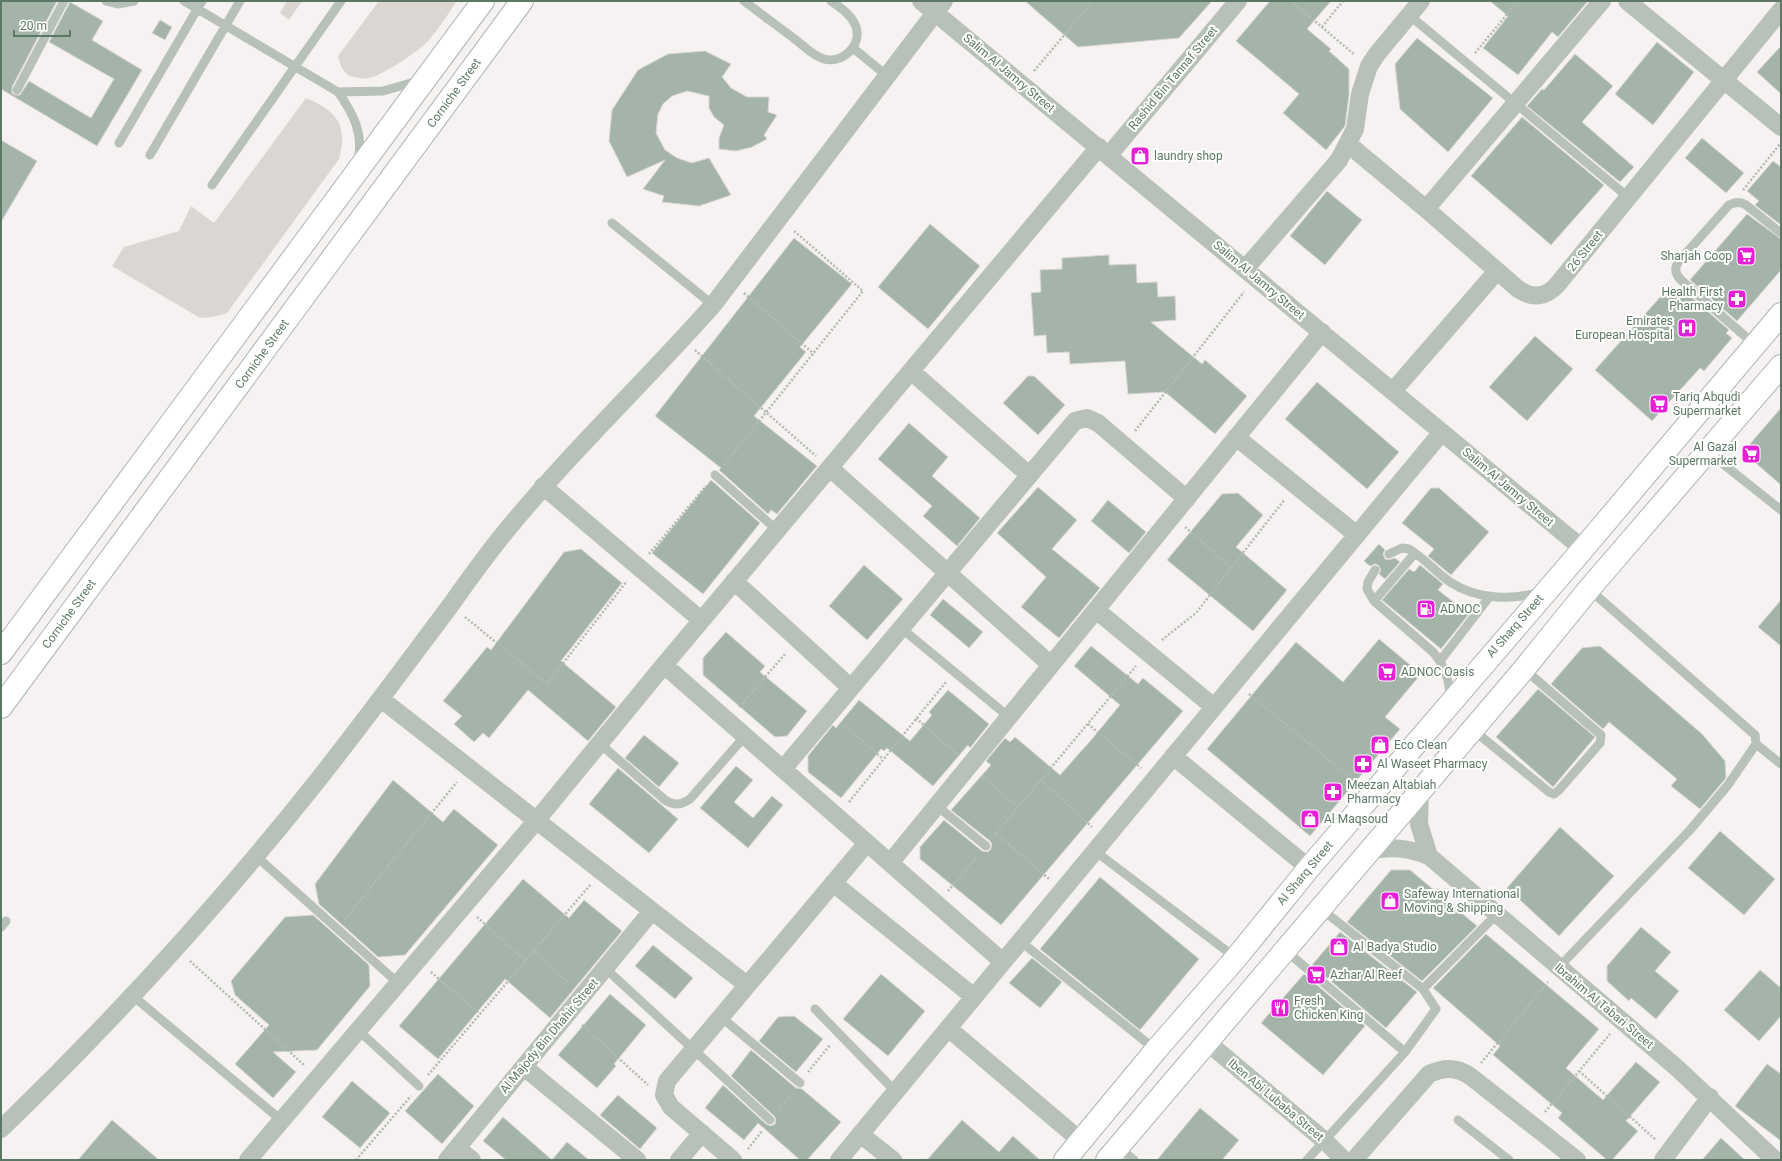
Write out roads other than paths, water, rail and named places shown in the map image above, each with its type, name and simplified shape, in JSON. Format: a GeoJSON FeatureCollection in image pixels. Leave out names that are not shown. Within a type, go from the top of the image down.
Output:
{"type":"FeatureCollection","features":[{"type":"Feature","properties":{"kind":"main road"},"geometry":{"type":"LineString","coordinates":[[1,653],[483,1]]}},
{"type":"Feature","properties":{"kind":"main road","name":"Corniche Street"},"geometry":{"type":"LineString","coordinates":[[1,706],[522,1]]}},
{"type":"Feature","properties":{"kind":"main road"},"geometry":{"type":"LineString","coordinates":[[368,210],[385,170],[433,99],[433,88],[425,79]]}},
{"type":"Feature","properties":{"kind":"main road","name":"Al Sharq Street"},"geometry":{"type":"LineString","coordinates":[[1065,1160],[1156,1050],[1236,958],[1371,794],[1583,549],[1781,314]]}},
{"type":"Feature","properties":{"kind":"main road"},"geometry":{"type":"LineString","coordinates":[[205,431],[199,420],[200,408],[233,361],[241,339],[242,327]]}},
{"type":"Feature","properties":{"kind":"main road"},"geometry":{"type":"LineString","coordinates":[[1119,1156],[1207,1042],[1524,669],[1589,589],[1781,366]]}},
{"type":"Feature","properties":{"kind":"street","name":"Rashid Bin Tannaf Street"},"geometry":{"type":"LineString","coordinates":[[248,1160],[536,821],[701,620],[911,371],[1238,1]]}},
{"type":"Feature","properties":{"kind":"street"},"geometry":{"type":"LineString","coordinates":[[1250,273],[1329,173],[1348,144],[1355,129],[1360,94],[1369,66],[1377,54],[1421,1]]}},
{"type":"Feature","properties":{"kind":"street"},"geometry":{"type":"LineString","coordinates":[[1426,209],[1602,1]]}},
{"type":"Feature","properties":{"kind":"street"},"geometry":{"type":"LineString","coordinates":[[1627,1],[1781,127]]}},
{"type":"Feature","properties":{"kind":"street","name":"Salim Al Jamry Street"},"geometry":{"type":"LineString","coordinates":[[931,4],[1023,85],[1583,549]]}},
{"type":"Feature","properties":{"kind":"street"},"geometry":{"type":"LineString","coordinates":[[1,1129],[52,1080],[133,996],[256,856],[381,699],[500,538],[543,486],[682,340],[713,305],[886,75],[931,4]]}},
{"type":"Feature","properties":{"kind":"street","name":"26 Street"},"geometry":{"type":"LineString","coordinates":[[1348,144],[1526,294],[1534,296],[1543,295],[1551,291],[1781,10]]}},
{"type":"Feature","properties":{"kind":"street"},"geometry":{"type":"LineString","coordinates":[[1393,391],[1497,271]]}},
{"type":"Feature","properties":{"kind":"street"},"geometry":{"type":"LineString","coordinates":[[890,863],[1322,332]]}},
{"type":"Feature","properties":{"kind":"street"},"geometry":{"type":"LineString","coordinates":[[911,371],[1029,475]]}},
{"type":"Feature","properties":{"kind":"street"},"geometry":{"type":"LineString","coordinates":[[783,769],[1029,475],[1071,426],[1081,419],[1093,420],[1098,423],[1187,498]]}},
{"type":"Feature","properties":{"kind":"street"},"geometry":{"type":"LineString","coordinates":[[839,1160],[1442,432]]}},
{"type":"Feature","properties":{"kind":"street"},"geometry":{"type":"LineString","coordinates":[[1236,437],[1356,535]]}},
{"type":"Feature","properties":{"kind":"street"},"geometry":{"type":"LineString","coordinates":[[830,468],[1051,665]]}},
{"type":"Feature","properties":{"kind":"street"},"geometry":{"type":"LineString","coordinates":[[543,486],[701,620]]}},
{"type":"Feature","properties":{"kind":"street"},"geometry":{"type":"LineString","coordinates":[[734,581],[851,688]]}},
{"type":"Feature","properties":{"kind":"street"},"geometry":{"type":"LineString","coordinates":[[1096,610],[1214,707]]}},
{"type":"Feature","properties":{"kind":"street"},"geometry":{"type":"LineString","coordinates":[[664,665],[1003,962]]}},
{"type":"Feature","properties":{"kind":"street"},"geometry":{"type":"LineString","coordinates":[[381,699],[747,985]]}},
{"type":"Feature","properties":{"kind":"street"},"geometry":{"type":"LineString","coordinates":[[1173,756],[1309,868]]}},
{"type":"Feature","properties":{"kind":"street"},"geometry":{"type":"LineString","coordinates":[[1420,790],[1419,824],[1429,856]]}},
{"type":"Feature","properties":{"kind":"street"},"geometry":{"type":"LineString","coordinates":[[738,1157],[702,1133],[666,1102],[664,1095],[667,1081],[867,843]]}},
{"type":"Feature","properties":{"kind":"street","name":"Ibrahim Al Tabari Street"},"geometry":{"type":"LineString","coordinates":[[1369,850],[1384,847],[1399,848],[1415,850],[1429,856],[1710,1097],[1775,1160]]}},
{"type":"Feature","properties":{"kind":"street"},"geometry":{"type":"LineString","coordinates":[[833,883],[974,997]]}},
{"type":"Feature","properties":{"kind":"street","name":"Al Majody Bin Dhahir Street"},"geometry":{"type":"LineString","coordinates":[[452,1154],[652,911]]}},
{"type":"Feature","properties":{"kind":"street"},"geometry":{"type":"LineString","coordinates":[[948,1028],[1081,1141]]}},
{"type":"Feature","properties":{"kind":"street","name":"Iben Abi Lubaba Street"},"geometry":{"type":"LineString","coordinates":[[1207,1042],[1325,1141],[1344,1160]]}},
{"type":"Feature","properties":{"kind":"street"},"geometry":{"type":"LineString","coordinates":[[524,1067],[637,1160]]}},
{"type":"Feature","properties":{"kind":"street"},"geometry":{"type":"LineString","coordinates":[[1354,1160],[1429,1074],[1439,1069],[1450,1068],[1461,1070],[1470,1076],[1577,1160]]}},
{"type":"Feature","properties":{"kind":"street"},"geometry":{"type":"LineString","coordinates":[[1666,1156],[1710,1097]]}},
{"type":"Feature","properties":{"kind":"street"},"geometry":{"type":"LineString","coordinates":[[679,1160],[702,1133]]}},
{"type":"Feature","properties":{"kind":"street"},"geometry":{"type":"LineString","coordinates":[[860,1134],[893,1160]]}},
{"type":"Feature","properties":{"kind":"street"},"geometry":{"type":"LineString","coordinates":[[452,1154],[472,1160]]}},
{"type":"Feature","properties":{"kind":"lane"},"geometry":{"type":"LineString","coordinates":[[17,90],[64,1]]}},
{"type":"Feature","properties":{"kind":"lane"},"geometry":{"type":"LineString","coordinates":[[106,1],[118,4],[134,1]]}},
{"type":"Feature","properties":{"kind":"lane"},"geometry":{"type":"LineString","coordinates":[[184,1],[200,5],[225,25],[338,92],[351,110],[359,131],[360,152],[355,174]]}},
{"type":"Feature","properties":{"kind":"lane"},"geometry":{"type":"LineString","coordinates":[[150,155],[240,1]]}},
{"type":"Feature","properties":{"kind":"lane"},"geometry":{"type":"LineString","coordinates":[[212,185],[341,1]]}},
{"type":"Feature","properties":{"kind":"lane"},"geometry":{"type":"LineString","coordinates":[[744,1],[817,56],[824,59],[840,58],[853,48],[857,38],[857,28],[852,19],[831,1]]}},
{"type":"Feature","properties":{"kind":"lane"},"geometry":{"type":"LineString","coordinates":[[119,143],[200,5]]}},
{"type":"Feature","properties":{"kind":"lane"},"geometry":{"type":"LineString","coordinates":[[1409,15],[1628,197]]}},
{"type":"Feature","properties":{"kind":"lane"},"geometry":{"type":"LineString","coordinates":[[853,48],[886,75]]}},
{"type":"Feature","properties":{"kind":"lane"},"geometry":{"type":"LineString","coordinates":[[338,92],[383,91],[425,79]]}},
{"type":"Feature","properties":{"kind":"lane"},"geometry":{"type":"LineString","coordinates":[[1755,345],[1681,280],[1676,273],[1676,269],[1679,261],[1728,205],[1733,203],[1742,203],[1746,205],[1781,233]]}},
{"type":"Feature","properties":{"kind":"lane"},"geometry":{"type":"LineString","coordinates":[[612,223],[713,305]]}},
{"type":"Feature","properties":{"kind":"lane"},"geometry":{"type":"LineString","coordinates":[[1708,452],[1781,510]]}},
{"type":"Feature","properties":{"kind":"lane"},"geometry":{"type":"LineString","coordinates":[[715,475],[777,530]]}},
{"type":"Feature","properties":{"kind":"lane"},"geometry":{"type":"LineString","coordinates":[[1389,554],[1402,548],[1415,553],[1456,585],[1476,594],[1519,597],[1547,590]]}},
{"type":"Feature","properties":{"kind":"lane"},"geometry":{"type":"LineString","coordinates":[[1374,601],[1415,553]]}},
{"type":"Feature","properties":{"kind":"lane"},"geometry":{"type":"LineString","coordinates":[[1375,570],[1368,582],[1367,589],[1374,601],[1433,652],[1440,661],[1447,674],[1450,687],[1450,701]]}},
{"type":"Feature","properties":{"kind":"lane"},"geometry":{"type":"LineString","coordinates":[[1559,967],[1690,830],[1728,785],[1756,744],[1755,735],[1589,589]]}},
{"type":"Feature","properties":{"kind":"lane"},"geometry":{"type":"LineString","coordinates":[[1440,661],[1490,596]]}},
{"type":"Feature","properties":{"kind":"lane"},"geometry":{"type":"LineString","coordinates":[[900,628],[1009,717]]}},
{"type":"Feature","properties":{"kind":"lane"},"geometry":{"type":"LineString","coordinates":[[1472,729],[1551,793],[1557,793],[1600,743],[1601,735],[1524,669]]}},
{"type":"Feature","properties":{"kind":"lane"},"geometry":{"type":"LineString","coordinates":[[599,743],[665,800],[671,804],[678,804],[690,798],[745,736]]}},
{"type":"Feature","properties":{"kind":"lane"},"geometry":{"type":"LineString","coordinates":[[1756,744],[1781,764]]}},
{"type":"Feature","properties":{"kind":"lane"},"geometry":{"type":"LineString","coordinates":[[937,806],[986,846]]}},
{"type":"Feature","properties":{"kind":"lane"},"geometry":{"type":"LineString","coordinates":[[1100,845],[1236,958]]}},
{"type":"Feature","properties":{"kind":"lane"},"geometry":{"type":"LineString","coordinates":[[256,856],[398,983]]}},
{"type":"Feature","properties":{"kind":"lane"},"geometry":{"type":"LineString","coordinates":[[1307,1160],[1405,1052],[1436,1009],[1422,989],[1320,908]]}},
{"type":"Feature","properties":{"kind":"lane"},"geometry":{"type":"LineString","coordinates":[[1422,989],[1497,914]]}},
{"type":"Feature","properties":{"kind":"lane"},"geometry":{"type":"LineString","coordinates":[[1020,941],[1156,1050]]}},
{"type":"Feature","properties":{"kind":"lane"},"geometry":{"type":"LineString","coordinates":[[1285,950],[1405,1052]]}},
{"type":"Feature","properties":{"kind":"lane"},"geometry":{"type":"LineString","coordinates":[[605,968],[770,1120]]}},
{"type":"Feature","properties":{"kind":"lane"},"geometry":{"type":"LineString","coordinates":[[133,996],[281,1120]]}},
{"type":"Feature","properties":{"kind":"lane"},"geometry":{"type":"LineString","coordinates":[[815,1009],[895,1091]]}},
{"type":"Feature","properties":{"kind":"lane"},"geometry":{"type":"LineString","coordinates":[[721,1017],[800,1083]]}},
{"type":"Feature","properties":{"kind":"lane"},"geometry":{"type":"LineString","coordinates":[[358,1030],[419,1086]]}},
{"type":"Feature","properties":{"kind":"lane"},"geometry":{"type":"LineString","coordinates":[[1458,1120],[1509,1160]]}},
{"type":"Feature","properties":{"kind":"place","name":"laundry shop"},"geometry":{"type":"Point","coordinates":[1140,156]}},
{"type":"Feature","properties":{"kind":"place","name":"Sharjah Coop"},"geometry":{"type":"Point","coordinates":[1746,256]}},
{"type":"Feature","properties":{"kind":"place","name":"Health First Pharmacy"},"geometry":{"type":"Point","coordinates":[1737,299]}},
{"type":"Feature","properties":{"kind":"place","name":"Emirates European Hospital"},"geometry":{"type":"Point","coordinates":[1687,328]}},
{"type":"Feature","properties":{"kind":"place","name":"Tariq Abqudi Supermarket"},"geometry":{"type":"Point","coordinates":[1659,404]}},
{"type":"Feature","properties":{"kind":"place","name":"Al Gazal Supermarket"},"geometry":{"type":"Point","coordinates":[1751,454]}},
{"type":"Feature","properties":{"kind":"place","name":"ADNOC"},"geometry":{"type":"Point","coordinates":[1426,609]}},
{"type":"Feature","properties":{"kind":"place","name":"ADNOC Oasis"},"geometry":{"type":"Point","coordinates":[1387,672]}},
{"type":"Feature","properties":{"kind":"place","name":"Eco Clean"},"geometry":{"type":"Point","coordinates":[1380,745]}},
{"type":"Feature","properties":{"kind":"place","name":"Al Waseet Pharmacy"},"geometry":{"type":"Point","coordinates":[1363,764]}},
{"type":"Feature","properties":{"kind":"place","name":"Meezan Altabiah Pharmacy"},"geometry":{"type":"Point","coordinates":[1333,792]}},
{"type":"Feature","properties":{"kind":"place","name":"Al Maqsoud"},"geometry":{"type":"Point","coordinates":[1310,819]}},
{"type":"Feature","properties":{"kind":"place","name":"Safeway International Moving & Shipping"},"geometry":{"type":"Point","coordinates":[1390,901]}},
{"type":"Feature","properties":{"kind":"place","name":"Al Badya Studio"},"geometry":{"type":"Point","coordinates":[1339,947]}},
{"type":"Feature","properties":{"kind":"place","name":"Azhar Al Reef"},"geometry":{"type":"Point","coordinates":[1316,975]}},
{"type":"Feature","properties":{"kind":"place","name":"Fresh Chicken King"},"geometry":{"type":"Point","coordinates":[1280,1008]}}]}
